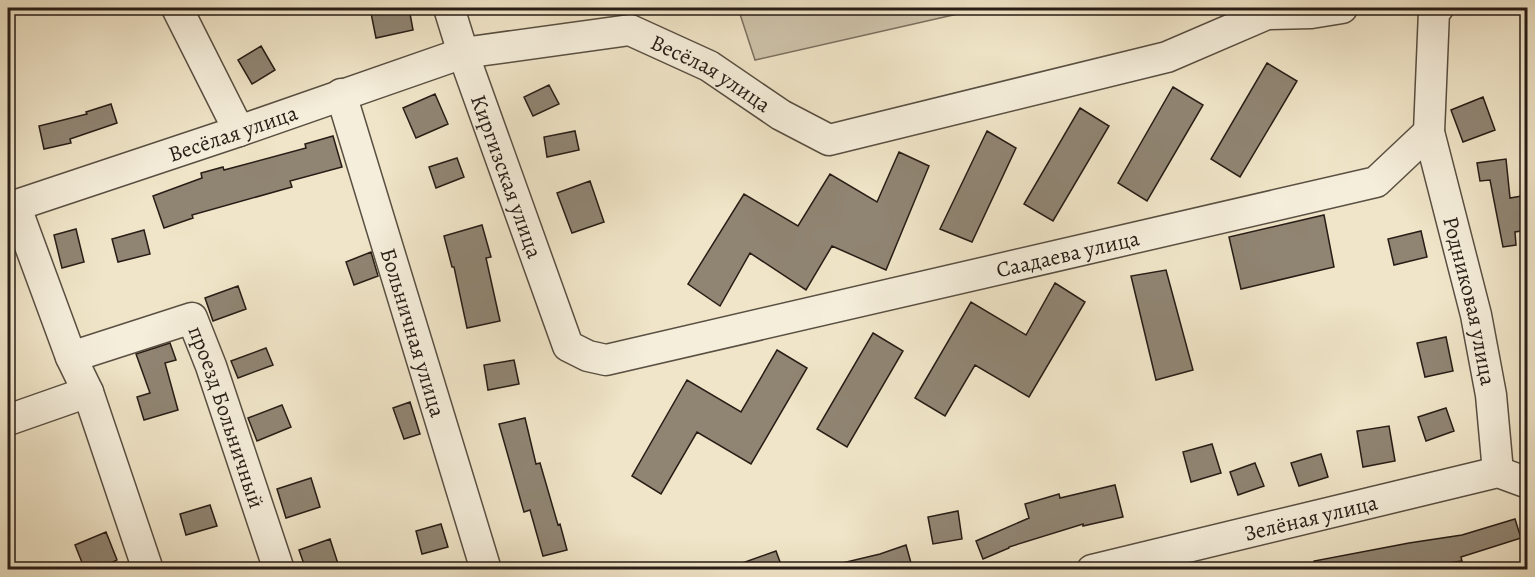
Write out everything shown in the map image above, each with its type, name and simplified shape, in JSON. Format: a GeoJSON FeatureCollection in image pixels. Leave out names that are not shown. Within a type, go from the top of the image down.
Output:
{"type":"FeatureCollection","features":[{"type":"Feature","properties":{"kind":"street"},"geometry":{"type":"LineString","coordinates":[[177,8],[239,131]]}},
{"type":"Feature","properties":{"kind":"street","name":"Киргизская улица"},"geometry":{"type":"LineString","coordinates":[[449,8],[568,346]]}},
{"type":"Feature","properties":{"kind":"street","name":"Весёлая улица"},"geometry":{"type":"LineString","coordinates":[[11,207],[463,53],[630,30],[709,66],[782,115],[829,140],[1167,57],[1267,14],[1311,13],[1342,8]]}},
{"type":"Feature","properties":{"kind":"street"},"geometry":{"type":"LineString","coordinates":[[1429,132],[1434,11],[1438,8]]}},
{"type":"Feature","properties":{"kind":"street","name":"Больничная улица"},"geometry":{"type":"LineString","coordinates":[[341,94],[486,570]]}},
{"type":"Feature","properties":{"kind":"street","name":"Саадаева улица"},"geometry":{"type":"LineString","coordinates":[[568,346],[588,356],[606,360],[1376,182],[1429,132]]}},
{"type":"Feature","properties":{"kind":"street","name":"Родниковая улица"},"geometry":{"type":"LineString","coordinates":[[1429,132],[1476,315],[1491,395],[1498,472]]}},
{"type":"Feature","properties":{"kind":"street"},"geometry":{"type":"LineString","coordinates":[[11,207],[71,357],[88,392],[148,570]]}},
{"type":"Feature","properties":{"kind":"street","name":"проезд Больничный"},"geometry":{"type":"LineString","coordinates":[[71,357],[192,318],[212,366],[279,570]]}},
{"type":"Feature","properties":{"kind":"street"},"geometry":{"type":"LineString","coordinates":[[8,420],[88,392]]}},
{"type":"Feature","properties":{"kind":"street"},"geometry":{"type":"LineString","coordinates":[[1498,472],[1527,483]]}},
{"type":"Feature","properties":{"kind":"street","name":"Зелёная улица"},"geometry":{"type":"LineString","coordinates":[[1092,570],[1498,472]]}},
{"type":"Feature","properties":{"kind":"shaded area"},"geometry":{"type":"Polygon","coordinates":[[[738,8],[984,8],[755,60],[738,8]]]}},
{"type":"Feature","properties":{"kind":"building"},"geometry":{"type":"Polygon","coordinates":[[[409,8],[413,30],[376,38],[371,13],[409,8]]]}},
{"type":"Feature","properties":{"kind":"building"},"geometry":{"type":"Polygon","coordinates":[[[261,46],[275,70],[252,84],[238,60],[261,46]]]}},
{"type":"Feature","properties":{"kind":"building"},"geometry":{"type":"Polygon","coordinates":[[[1267,63],[1297,81],[1240,177],[1211,159],[1267,63]]]}},
{"type":"Feature","properties":{"kind":"building"},"geometry":{"type":"Polygon","coordinates":[[[549,85],[559,104],[533,116],[524,97],[549,85]]]}},
{"type":"Feature","properties":{"kind":"building"},"geometry":{"type":"Polygon","coordinates":[[[1173,87],[1203,105],[1147,201],[1118,183],[1173,87]]]}},
{"type":"Feature","properties":{"kind":"building"},"geometry":{"type":"Polygon","coordinates":[[[435,94],[448,124],[416,138],[403,108],[435,94]]]}},
{"type":"Feature","properties":{"kind":"building"},"geometry":{"type":"Polygon","coordinates":[[[1483,97],[1495,130],[1463,142],[1451,110],[1483,97]]]}},
{"type":"Feature","properties":{"kind":"building"},"geometry":{"type":"Polygon","coordinates":[[[111,104],[117,123],[70,139],[71,143],[44,149],[39,126],[87,114],[86,112],[111,104]]]}},
{"type":"Feature","properties":{"kind":"building"},"geometry":{"type":"Polygon","coordinates":[[[1080,108],[1109,126],[1053,221],[1024,204],[1080,108]]]}},
{"type":"Feature","properties":{"kind":"building"},"geometry":{"type":"Polygon","coordinates":[[[575,131],[579,150],[547,157],[544,137],[575,131]]]}},
{"type":"Feature","properties":{"kind":"building"},"geometry":{"type":"Polygon","coordinates":[[[987,131],[1016,148],[972,242],[940,229],[987,131]]]}},
{"type":"Feature","properties":{"kind":"building"},"geometry":{"type":"Polygon","coordinates":[[[333,136],[342,167],[290,181],[292,187],[192,215],[193,218],[164,228],[153,196],[202,178],[201,173],[223,167],[224,170],[306,148],[305,144],[333,136]]]}},
{"type":"Feature","properties":{"kind":"building"},"geometry":{"type":"Polygon","coordinates":[[[899,152],[929,166],[886,270],[832,246],[806,290],[750,253],[720,306],[688,284],[744,194],[798,226],[830,174],[877,202],[899,152]]]}},
{"type":"Feature","properties":{"kind":"building"},"geometry":{"type":"Polygon","coordinates":[[[457,158],[464,177],[436,188],[429,167],[457,158]]]}},
{"type":"Feature","properties":{"kind":"building"},"geometry":{"type":"Polygon","coordinates":[[[1506,159],[1510,198],[1527,195],[1527,230],[1515,232],[1516,245],[1503,247],[1490,180],[1480,181],[1477,163],[1506,159]]]}},
{"type":"Feature","properties":{"kind":"building"},"geometry":{"type":"Polygon","coordinates":[[[590,181],[604,222],[572,233],[557,193],[590,181]]]}},
{"type":"Feature","properties":{"kind":"building"},"geometry":{"type":"Polygon","coordinates":[[[1324,215],[1334,267],[1241,289],[1229,237],[1324,215]]]}},
{"type":"Feature","properties":{"kind":"building"},"geometry":{"type":"Polygon","coordinates":[[[482,225],[491,257],[486,258],[500,321],[467,328],[454,267],[452,267],[444,236],[482,225]]]}},
{"type":"Feature","properties":{"kind":"building"},"geometry":{"type":"Polygon","coordinates":[[[76,229],[84,262],[62,268],[54,235],[76,229]]]}},
{"type":"Feature","properties":{"kind":"building"},"geometry":{"type":"Polygon","coordinates":[[[144,230],[150,254],[118,262],[112,239],[144,230]]]}},
{"type":"Feature","properties":{"kind":"building"},"geometry":{"type":"Polygon","coordinates":[[[1421,231],[1427,257],[1394,265],[1388,239],[1421,231]]]}},
{"type":"Feature","properties":{"kind":"building"},"geometry":{"type":"Polygon","coordinates":[[[371,252],[378,276],[354,285],[346,262],[371,252]]]}},
{"type":"Feature","properties":{"kind":"building"},"geometry":{"type":"Polygon","coordinates":[[[1166,270],[1193,370],[1156,380],[1131,276],[1166,270]]]}},
{"type":"Feature","properties":{"kind":"building"},"geometry":{"type":"Polygon","coordinates":[[[1055,283],[1085,302],[1029,397],[975,365],[945,416],[915,398],[971,302],[1026,335],[1055,283]]]}},
{"type":"Feature","properties":{"kind":"building"},"geometry":{"type":"Polygon","coordinates":[[[238,286],[246,309],[213,321],[205,298],[238,286]]]}},
{"type":"Feature","properties":{"kind":"building"},"geometry":{"type":"Polygon","coordinates":[[[873,333],[903,351],[847,447],[817,429],[873,333]]]}},
{"type":"Feature","properties":{"kind":"building"},"geometry":{"type":"Polygon","coordinates":[[[1446,337],[1453,371],[1425,377],[1417,343],[1446,337]]]}},
{"type":"Feature","properties":{"kind":"building"},"geometry":{"type":"Polygon","coordinates":[[[170,343],[176,360],[165,363],[178,410],[144,420],[137,397],[150,393],[136,354],[170,343]]]}},
{"type":"Feature","properties":{"kind":"building"},"geometry":{"type":"Polygon","coordinates":[[[266,348],[273,365],[238,378],[231,361],[266,348]]]}},
{"type":"Feature","properties":{"kind":"building"},"geometry":{"type":"Polygon","coordinates":[[[777,350],[807,368],[751,464],[697,432],[661,494],[632,476],[687,380],[741,412],[777,350]]]}},
{"type":"Feature","properties":{"kind":"building"},"geometry":{"type":"Polygon","coordinates":[[[514,360],[519,384],[488,390],[484,365],[514,360]]]}},
{"type":"Feature","properties":{"kind":"building"},"geometry":{"type":"Polygon","coordinates":[[[410,402],[420,434],[404,439],[393,408],[410,402]]]}},
{"type":"Feature","properties":{"kind":"building"},"geometry":{"type":"Polygon","coordinates":[[[282,405],[291,427],[257,441],[248,418],[282,405]]]}},
{"type":"Feature","properties":{"kind":"building"},"geometry":{"type":"Polygon","coordinates":[[[1446,408],[1454,431],[1426,441],[1418,417],[1446,408]]]}},
{"type":"Feature","properties":{"kind":"building"},"geometry":{"type":"Polygon","coordinates":[[[525,418],[536,464],[540,463],[567,550],[543,556],[530,510],[524,512],[499,424],[525,418]]]}},
{"type":"Feature","properties":{"kind":"building"},"geometry":{"type":"Polygon","coordinates":[[[1389,426],[1395,461],[1363,467],[1357,431],[1389,426]]]}},
{"type":"Feature","properties":{"kind":"building"},"geometry":{"type":"Polygon","coordinates":[[[1212,444],[1221,473],[1191,482],[1183,452],[1212,444]]]}},
{"type":"Feature","properties":{"kind":"building"},"geometry":{"type":"Polygon","coordinates":[[[1321,454],[1328,477],[1299,486],[1291,463],[1321,454]]]}},
{"type":"Feature","properties":{"kind":"building"},"geometry":{"type":"Polygon","coordinates":[[[1255,463],[1264,486],[1238,495],[1230,472],[1255,463]]]}},
{"type":"Feature","properties":{"kind":"building"},"geometry":{"type":"Polygon","coordinates":[[[311,478],[320,507],[286,518],[277,489],[311,478]]]}},
{"type":"Feature","properties":{"kind":"building"},"geometry":{"type":"Polygon","coordinates":[[[1115,485],[1123,517],[1083,526],[1083,524],[1009,547],[983,559],[976,541],[1029,518],[1025,504],[1059,494],[1060,498],[1115,485]]]}},
{"type":"Feature","properties":{"kind":"building"},"geometry":{"type":"Polygon","coordinates":[[[210,505],[217,526],[186,535],[180,514],[210,505]]]}},
{"type":"Feature","properties":{"kind":"building"},"geometry":{"type":"Polygon","coordinates":[[[958,511],[962,539],[933,544],[928,517],[958,511]]]}},
{"type":"Feature","properties":{"kind":"building"},"geometry":{"type":"Polygon","coordinates":[[[1515,519],[1521,538],[1461,557],[1462,561],[1412,568],[1413,570],[1315,570],[1314,561],[1462,535],[1515,519]]]}},
{"type":"Feature","properties":{"kind":"building"},"geometry":{"type":"Polygon","coordinates":[[[441,524],[448,547],[422,554],[416,531],[441,524]]]}},
{"type":"Feature","properties":{"kind":"building"},"geometry":{"type":"Polygon","coordinates":[[[106,532],[117,560],[97,570],[85,570],[75,545],[106,532]]]}},
{"type":"Feature","properties":{"kind":"building"},"geometry":{"type":"Polygon","coordinates":[[[330,539],[340,570],[306,570],[299,550],[330,539]]]}},
{"type":"Feature","properties":{"kind":"building"},"geometry":{"type":"Polygon","coordinates":[[[906,545],[913,570],[843,570],[842,563],[906,545]]]}},
{"type":"Feature","properties":{"kind":"building"},"geometry":{"type":"Polygon","coordinates":[[[776,551],[783,570],[732,570],[731,567],[776,551]]]}}]}
